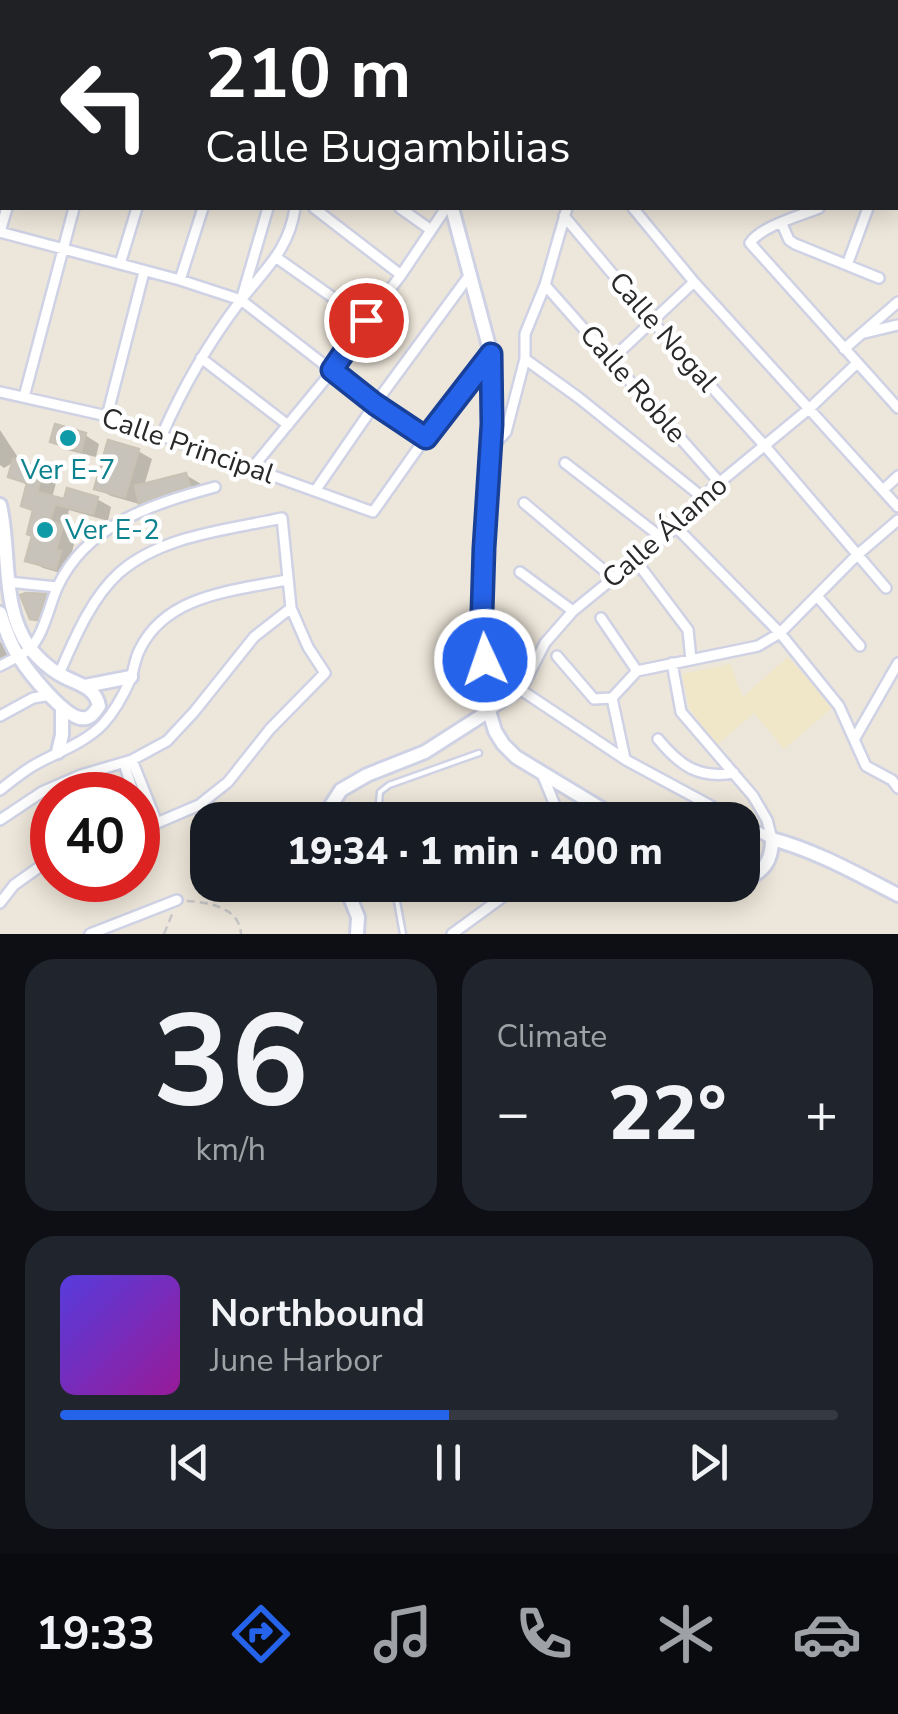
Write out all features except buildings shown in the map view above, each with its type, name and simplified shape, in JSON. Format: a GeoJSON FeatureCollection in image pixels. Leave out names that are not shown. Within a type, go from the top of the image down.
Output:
{"type":"FeatureCollection","features":[{"type":"Feature","properties":{"kind":"street"},"geometry":{"type":"LineString","coordinates":[[24,397],[73,210]]}},
{"type":"Feature","properties":{"kind":"street"},"geometry":{"type":"LineString","coordinates":[[120,264],[136,210]]}},
{"type":"Feature","properties":{"kind":"street"},"geometry":{"type":"LineString","coordinates":[[180,280],[203,210]]}},
{"type":"Feature","properties":{"kind":"street"},"geometry":{"type":"LineString","coordinates":[[241,300],[267,210]]}},
{"type":"Feature","properties":{"kind":"street"},"geometry":{"type":"LineString","coordinates":[[162,436],[178,397],[202,358],[241,300],[277,258],[296,210]]}},
{"type":"Feature","properties":{"kind":"street"},"geometry":{"type":"LineString","coordinates":[[317,210],[401,276]]}},
{"type":"Feature","properties":{"kind":"street"},"geometry":{"type":"LineString","coordinates":[[326,216],[332,210]]}},
{"type":"Feature","properties":{"kind":"street"},"geometry":{"type":"LineString","coordinates":[[403,210],[431,230]]}},
{"type":"Feature","properties":{"kind":"street"},"geometry":{"type":"LineString","coordinates":[[252,467],[332,370],[447,210]]}},
{"type":"Feature","properties":{"kind":"street"},"geometry":{"type":"LineString","coordinates":[[450,210],[491,354],[492,424],[482,612],[488,711],[496,731],[516,757],[591,802]]}},
{"type":"Feature","properties":{"kind":"street"},"geometry":{"type":"LineString","coordinates":[[635,210],[694,282],[898,506]]}},
{"type":"Feature","properties":{"kind":"street"},"geometry":{"type":"LineString","coordinates":[[814,210],[756,234],[750,243],[898,408]]}},
{"type":"Feature","properties":{"kind":"street"},"geometry":{"type":"LineString","coordinates":[[846,265],[867,210]]}},
{"type":"Feature","properties":{"kind":"street"},"geometry":{"type":"LineString","coordinates":[[490,450],[506,432],[525,360],[524,334],[545,285],[566,212]]}},
{"type":"Feature","properties":{"kind":"street","name":"Calle Nogal"},"geometry":{"type":"LineString","coordinates":[[566,212],[652,321],[886,588]]}},
{"type":"Feature","properties":{"kind":"street"},"geometry":{"type":"LineString","coordinates":[[782,224],[795,244],[880,278]]}},
{"type":"Feature","properties":{"kind":"street"},"geometry":{"type":"LineString","coordinates":[[0,232],[241,300],[375,404],[426,438],[491,354]]}},
{"type":"Feature","properties":{"kind":"street"},"geometry":{"type":"LineString","coordinates":[[277,258],[366,320]]}},
{"type":"Feature","properties":{"kind":"street"},"geometry":{"type":"LineString","coordinates":[[107,416],[144,272]]}},
{"type":"Feature","properties":{"kind":"street"},"geometry":{"type":"LineString","coordinates":[[315,491],[469,276]]}},
{"type":"Feature","properties":{"kind":"street"},"geometry":{"type":"LineString","coordinates":[[612,359],[694,282]]}},
{"type":"Feature","properties":{"kind":"street","name":"Calle Roble"},"geometry":{"type":"LineString","coordinates":[[545,285],[720,483]]}},
{"type":"Feature","properties":{"kind":"street"},"geometry":{"type":"LineString","coordinates":[[844,349],[898,302]]}},
{"type":"Feature","properties":{"kind":"street"},"geometry":{"type":"LineString","coordinates":[[862,334],[898,325]]}},
{"type":"Feature","properties":{"kind":"street"},"geometry":{"type":"LineString","coordinates":[[202,358],[288,424]]}},
{"type":"Feature","properties":{"kind":"street"},"geometry":{"type":"LineString","coordinates":[[525,360],[580,398],[702,498]]}},
{"type":"Feature","properties":{"kind":"street","name":"Calle Álamo"},"geometry":{"type":"LineString","coordinates":[[522,690],[544,643],[574,611],[676,527],[702,498],[856,364]]}},
{"type":"Feature","properties":{"kind":"street"},"geometry":{"type":"LineString","coordinates":[[886,393],[898,388]]}},
{"type":"Feature","properties":{"kind":"street","name":"Calle Principal"},"geometry":{"type":"LineString","coordinates":[[0,392],[107,416],[373,512],[426,438]]}},
{"type":"Feature","properties":{"kind":"street"},"geometry":{"type":"LineString","coordinates":[[564,463],[662,538]]}},
{"type":"Feature","properties":{"kind":"street"},"geometry":{"type":"LineString","coordinates":[[883,490],[898,476]]}},
{"type":"Feature","properties":{"kind":"street"},"geometry":{"type":"LineString","coordinates":[[0,666],[24,653],[47,616],[57,587],[90,543],[112,525],[157,504],[215,487]]}},
{"type":"Feature","properties":{"kind":"street"},"geometry":{"type":"LineString","coordinates":[[524,503],[614,578]]}},
{"type":"Feature","properties":{"kind":"street"},"geometry":{"type":"LineString","coordinates":[[0,505],[8,582],[24,653],[85,686],[97,697],[99,706],[93,714],[79,718],[62,708],[38,682],[0,614]]}},
{"type":"Feature","properties":{"kind":"street"},"geometry":{"type":"LineString","coordinates":[[58,674],[97,598],[120,572],[188,538],[282,518],[291,608],[325,674],[270,729],[228,782],[200,805],[160,822]]}},
{"type":"Feature","properties":{"kind":"street"},"geometry":{"type":"LineString","coordinates":[[557,656],[594,699],[612,698],[637,672],[758,646],[780,632],[898,520]]}},
{"type":"Feature","properties":{"kind":"street"},"geometry":{"type":"LineString","coordinates":[[676,527],[780,632],[839,706],[866,766],[896,780]]}},
{"type":"Feature","properties":{"kind":"street"},"geometry":{"type":"LineString","coordinates":[[636,561],[688,630],[691,660]]}},
{"type":"Feature","properties":{"kind":"street"},"geometry":{"type":"LineString","coordinates":[[520,572],[574,611]]}},
{"type":"Feature","properties":{"kind":"street"},"geometry":{"type":"LineString","coordinates":[[0,790],[28,768],[86,738],[103,724],[120,701],[140,650],[155,628],[175,610],[197,599],[286,580]]}},
{"type":"Feature","properties":{"kind":"street"},"geometry":{"type":"LineString","coordinates":[[8,582],[57,587]]}},
{"type":"Feature","properties":{"kind":"street"},"geometry":{"type":"LineString","coordinates":[[816,596],[860,646]]}},
{"type":"Feature","properties":{"kind":"street"},"geometry":{"type":"LineString","coordinates":[[0,820],[42,792],[128,761],[168,741],[254,637],[291,608]]}},
{"type":"Feature","properties":{"kind":"street"},"geometry":{"type":"LineString","coordinates":[[600,618],[637,672]]}},
{"type":"Feature","properties":{"kind":"street"},"geometry":{"type":"LineString","coordinates":[[672,664],[681,712],[753,796],[768,820],[772,854],[760,870]]}},
{"type":"Feature","properties":{"kind":"street"},"geometry":{"type":"LineString","coordinates":[[855,738],[898,664]]}},
{"type":"Feature","properties":{"kind":"street"},"geometry":{"type":"LineString","coordinates":[[85,686],[131,677]]}},
{"type":"Feature","properties":{"kind":"street"},"geometry":{"type":"LineString","coordinates":[[33,698],[38,682]]}},
{"type":"Feature","properties":{"kind":"street"},"geometry":{"type":"LineString","coordinates":[[334,802],[341,790],[425,752],[522,690],[626,760],[703,802]]}},
{"type":"Feature","properties":{"kind":"street"},"geometry":{"type":"LineString","coordinates":[[0,716],[33,698],[51,695]]}},
{"type":"Feature","properties":{"kind":"street"},"geometry":{"type":"LineString","coordinates":[[612,698],[626,760]]}},
{"type":"Feature","properties":{"kind":"street"},"geometry":{"type":"LineString","coordinates":[[58,752],[62,708]]}},
{"type":"Feature","properties":{"kind":"street"},"geometry":{"type":"LineString","coordinates":[[658,739],[678,761],[698,772],[716,776],[734,773]]}},
{"type":"Feature","properties":{"kind":"street"},"geometry":{"type":"LineString","coordinates":[[128,761],[130,772]]}},
{"type":"Feature","properties":{"kind":"street"},"geometry":{"type":"LineString","coordinates":[[128,761],[133,772]]}},
{"type":"Feature","properties":{"kind":"street"},"geometry":{"type":"LineString","coordinates":[[540,771],[549,785],[552,802]]}},
{"type":"Feature","properties":{"kind":"street"},"geometry":{"type":"LineString","coordinates":[[760,833],[898,895]]}},
{"type":"Feature","properties":{"kind":"street"},"geometry":{"type":"LineString","coordinates":[[0,903],[14,885],[30,874]]}},
{"type":"Feature","properties":{"kind":"street"},"geometry":{"type":"LineString","coordinates":[[93,933],[177,900]]}},
{"type":"Feature","properties":{"kind":"street"},"geometry":{"type":"LineString","coordinates":[[352,902],[358,917],[356,934]]}},
{"type":"Feature","properties":{"kind":"street"},"geometry":{"type":"LineString","coordinates":[[452,934],[496,902]]}},
{"type":"Feature","properties":{"kind":"lane"},"geometry":{"type":"LineString","coordinates":[[379,802],[380,792],[389,785],[478,753]]}},
{"type":"Feature","properties":{"kind":"lane"},"geometry":{"type":"LineString","coordinates":[[397,902],[403,934]]}},
{"type":"Feature","properties":{"kind":"path"},"geometry":{"type":"LineString","coordinates":[[164,934],[177,900],[208,902],[233,914],[240,922],[241,934]]}},
{"type":"Feature","properties":{"kind":"shaded area"},"geometry":{"type":"Polygon","coordinates":[[[788,657],[833,707],[784,749],[754,713],[716,746],[690,709],[682,674],[731,664],[743,697],[788,657]]]}},
{"type":"Feature","properties":{"kind":"place","name":"Ver E-7"},"geometry":{"type":"Point","coordinates":[68,438]}},
{"type":"Feature","properties":{"kind":"place","name":"Ver E-2"},"geometry":{"type":"Point","coordinates":[45,530]}},
{"type":"Feature","properties":{"kind":"route"},"geometry":{"type":"LineString","coordinates":[[366,320],[332,370],[426,438],[491,354],[492,424],[482,612],[485,660]]}}]}
